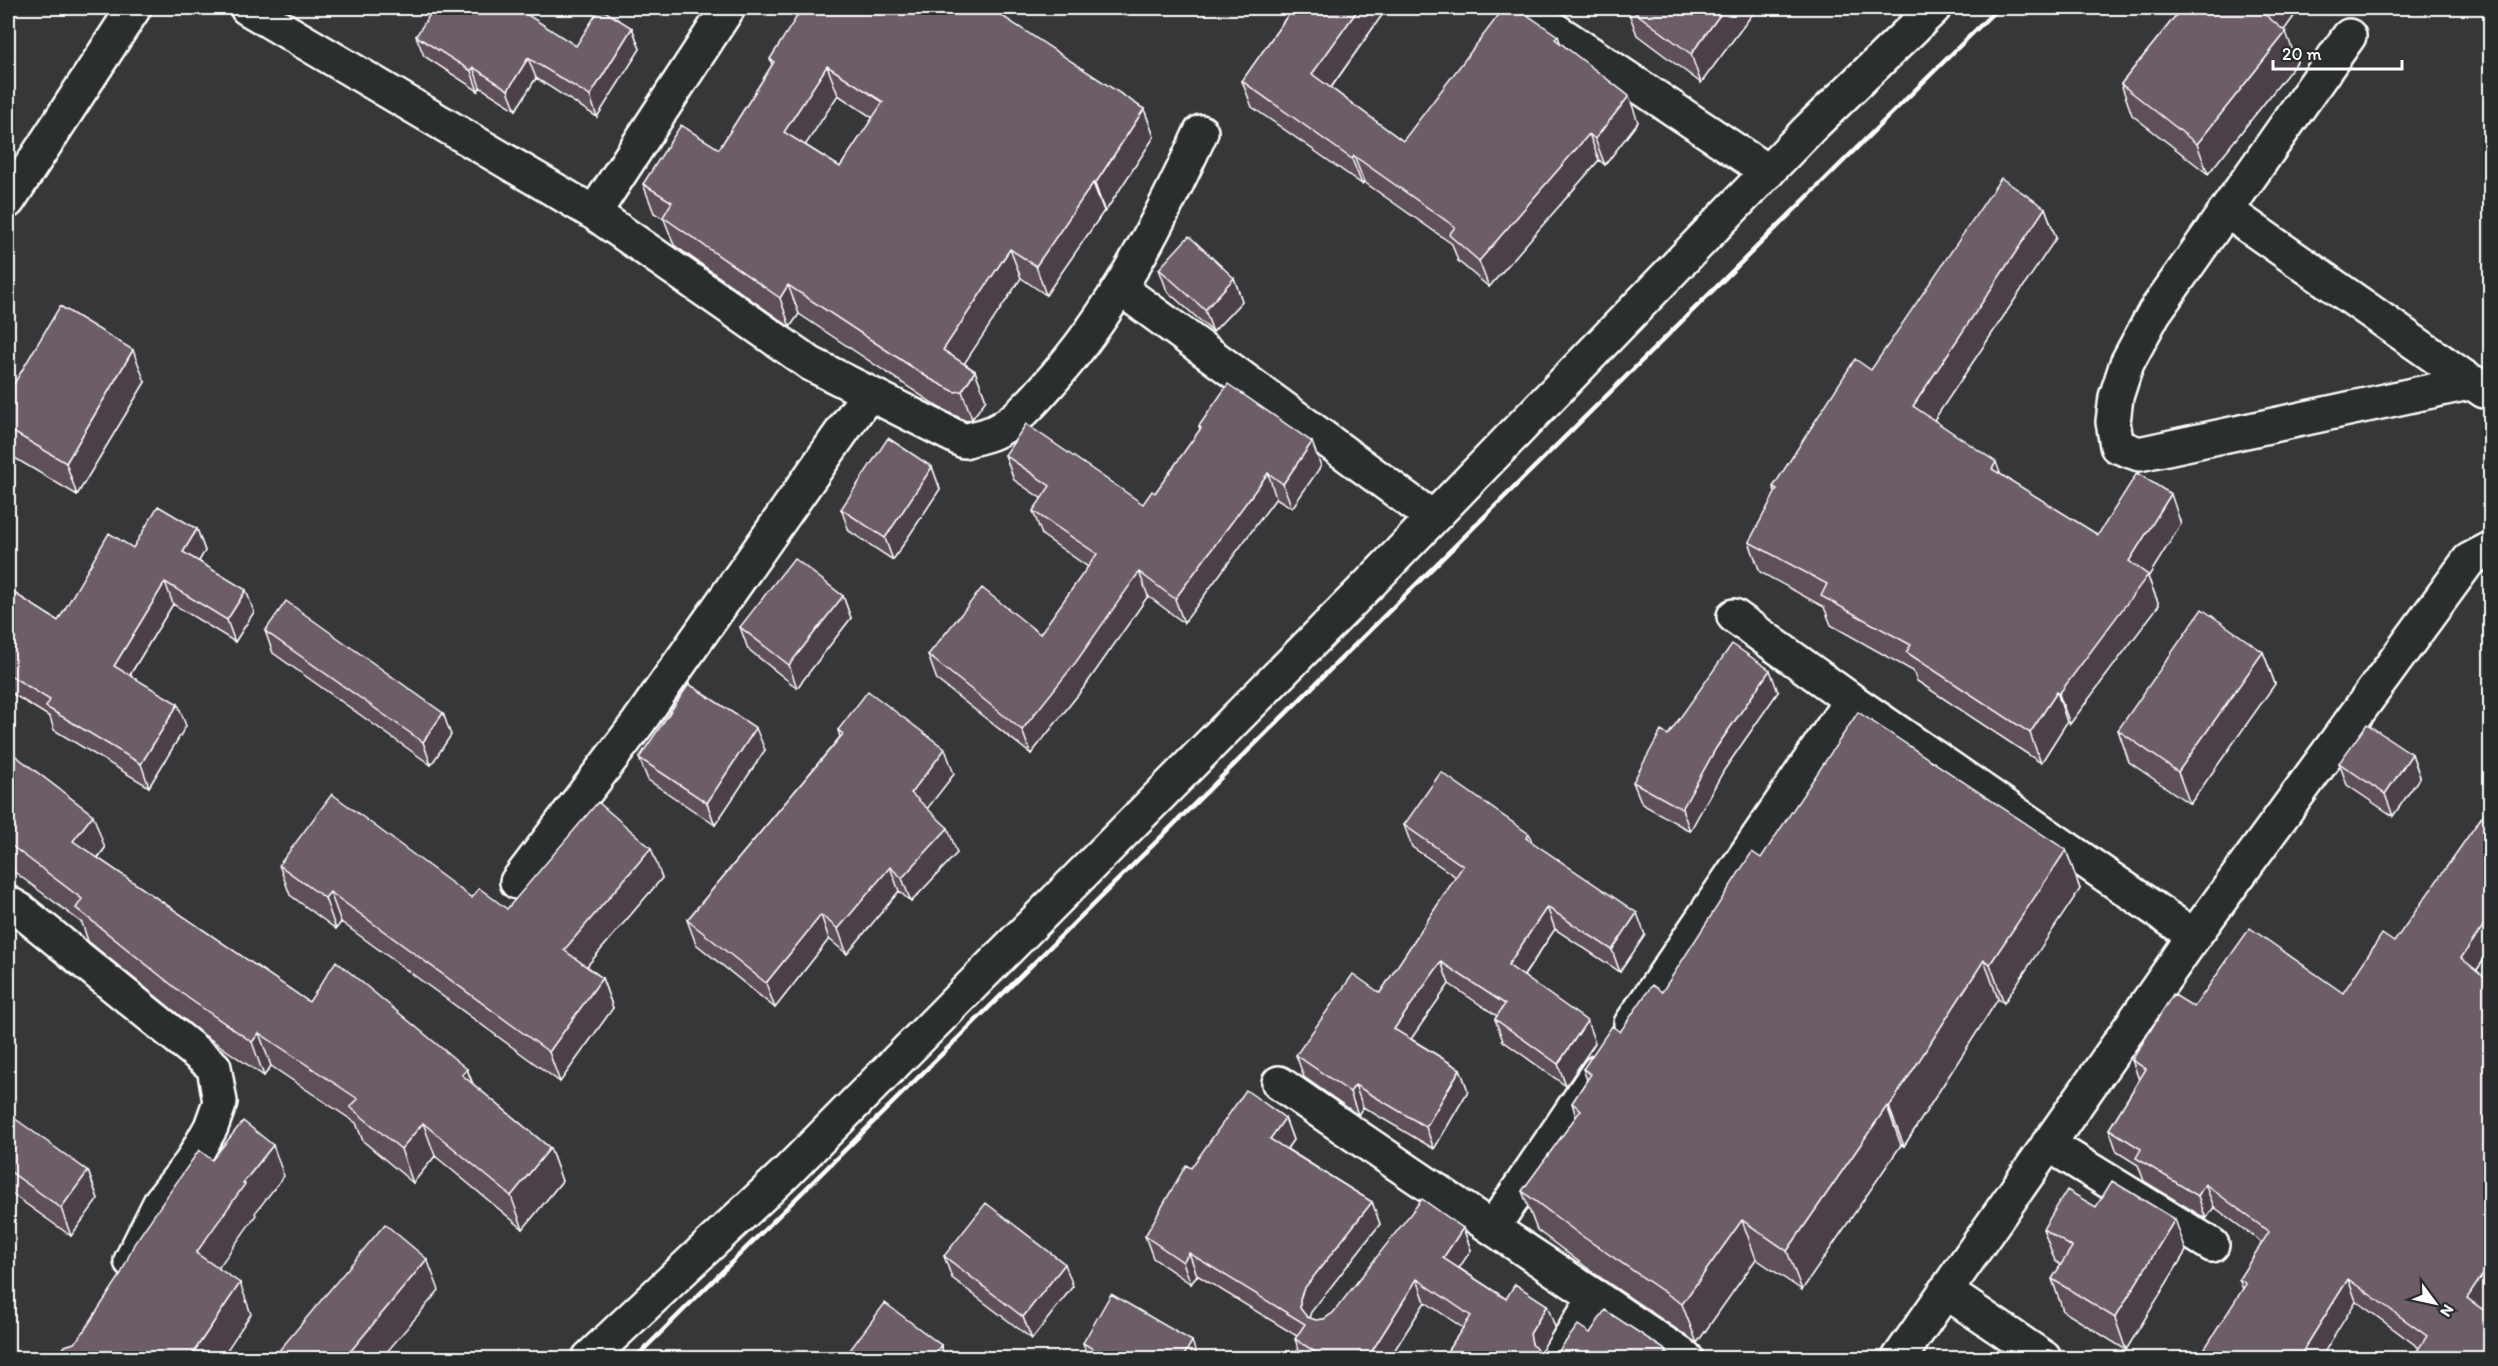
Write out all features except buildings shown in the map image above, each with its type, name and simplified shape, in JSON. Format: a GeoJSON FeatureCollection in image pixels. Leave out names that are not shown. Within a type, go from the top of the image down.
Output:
{"type":"FeatureCollection","features":[{"type":"Feature","properties":{"kind":"street"},"geometry":{"type":"LineString","coordinates":[[8,201],[135,8]]}},
{"type":"Feature","properties":{"kind":"street"},"geometry":{"type":"LineString","coordinates":[[247,8],[594,213],[811,364],[964,441],[995,432],[1029,405],[1068,362],[1121,289],[1166,208],[1201,132]]}},
{"type":"Feature","properties":{"kind":"street"},"geometry":{"type":"LineString","coordinates":[[594,213],[728,8]]}},
{"type":"Feature","properties":{"kind":"street"},"geometry":{"type":"LineString","coordinates":[[1522,8],[1768,172]]}},
{"type":"Feature","properties":{"kind":"street"},"geometry":{"type":"LineString","coordinates":[[589,1359],[787,1172],[1433,518],[1768,172],[1934,8]]}},
{"type":"Feature","properties":{"kind":"street"},"geometry":{"type":"LineString","coordinates":[[2349,36],[2154,313],[2127,363],[2116,396],[2113,422],[2117,446],[2139,454],[2482,389]]}},
{"type":"Feature","properties":{"kind":"street"},"geometry":{"type":"LineString","coordinates":[[2227,211],[2482,389]]}},
{"type":"Feature","properties":{"kind":"street"},"geometry":{"type":"LineString","coordinates":[[1121,289],[1433,518]]}},
{"type":"Feature","properties":{"kind":"street"},"geometry":{"type":"LineString","coordinates":[[517,882],[638,723],[869,393]]}},
{"type":"Feature","properties":{"kind":"street"},"geometry":{"type":"LineString","coordinates":[[1899,1359],[2194,936],[2469,560],[2490,549]]}},
{"type":"Feature","properties":{"kind":"street"},"geometry":{"type":"LineString","coordinates":[[1734,615],[1851,700],[2194,936]]}},
{"type":"Feature","properties":{"kind":"street"},"geometry":{"type":"LineString","coordinates":[[1493,1227],[1851,700]]}},
{"type":"Feature","properties":{"kind":"street"},"geometry":{"type":"LineString","coordinates":[[8,903],[20,910],[214,1067],[220,1102],[211,1127],[191,1163],[161,1201],[138,1245],[121,1286]]}},
{"type":"Feature","properties":{"kind":"street"},"geometry":{"type":"LineString","coordinates":[[1279,1083],[1424,1198],[1493,1227],[1686,1359]]}},
{"type":"Feature","properties":{"kind":"street"},"geometry":{"type":"LineString","coordinates":[[2048,1144],[2212,1245]]}},
{"type":"Feature","properties":{"kind":"street"},"geometry":{"type":"LineString","coordinates":[[1945,1291],[2044,1359]]}},
{"type":"Feature","properties":{"kind":"street"},"geometry":{"type":"LineString","coordinates":[[1557,1359],[1596,1297]]}},
{"type":"Feature","properties":{"kind":"railway"},"geometry":{"type":"LineString","coordinates":[[635,1358],[1998,8]]}}]}
